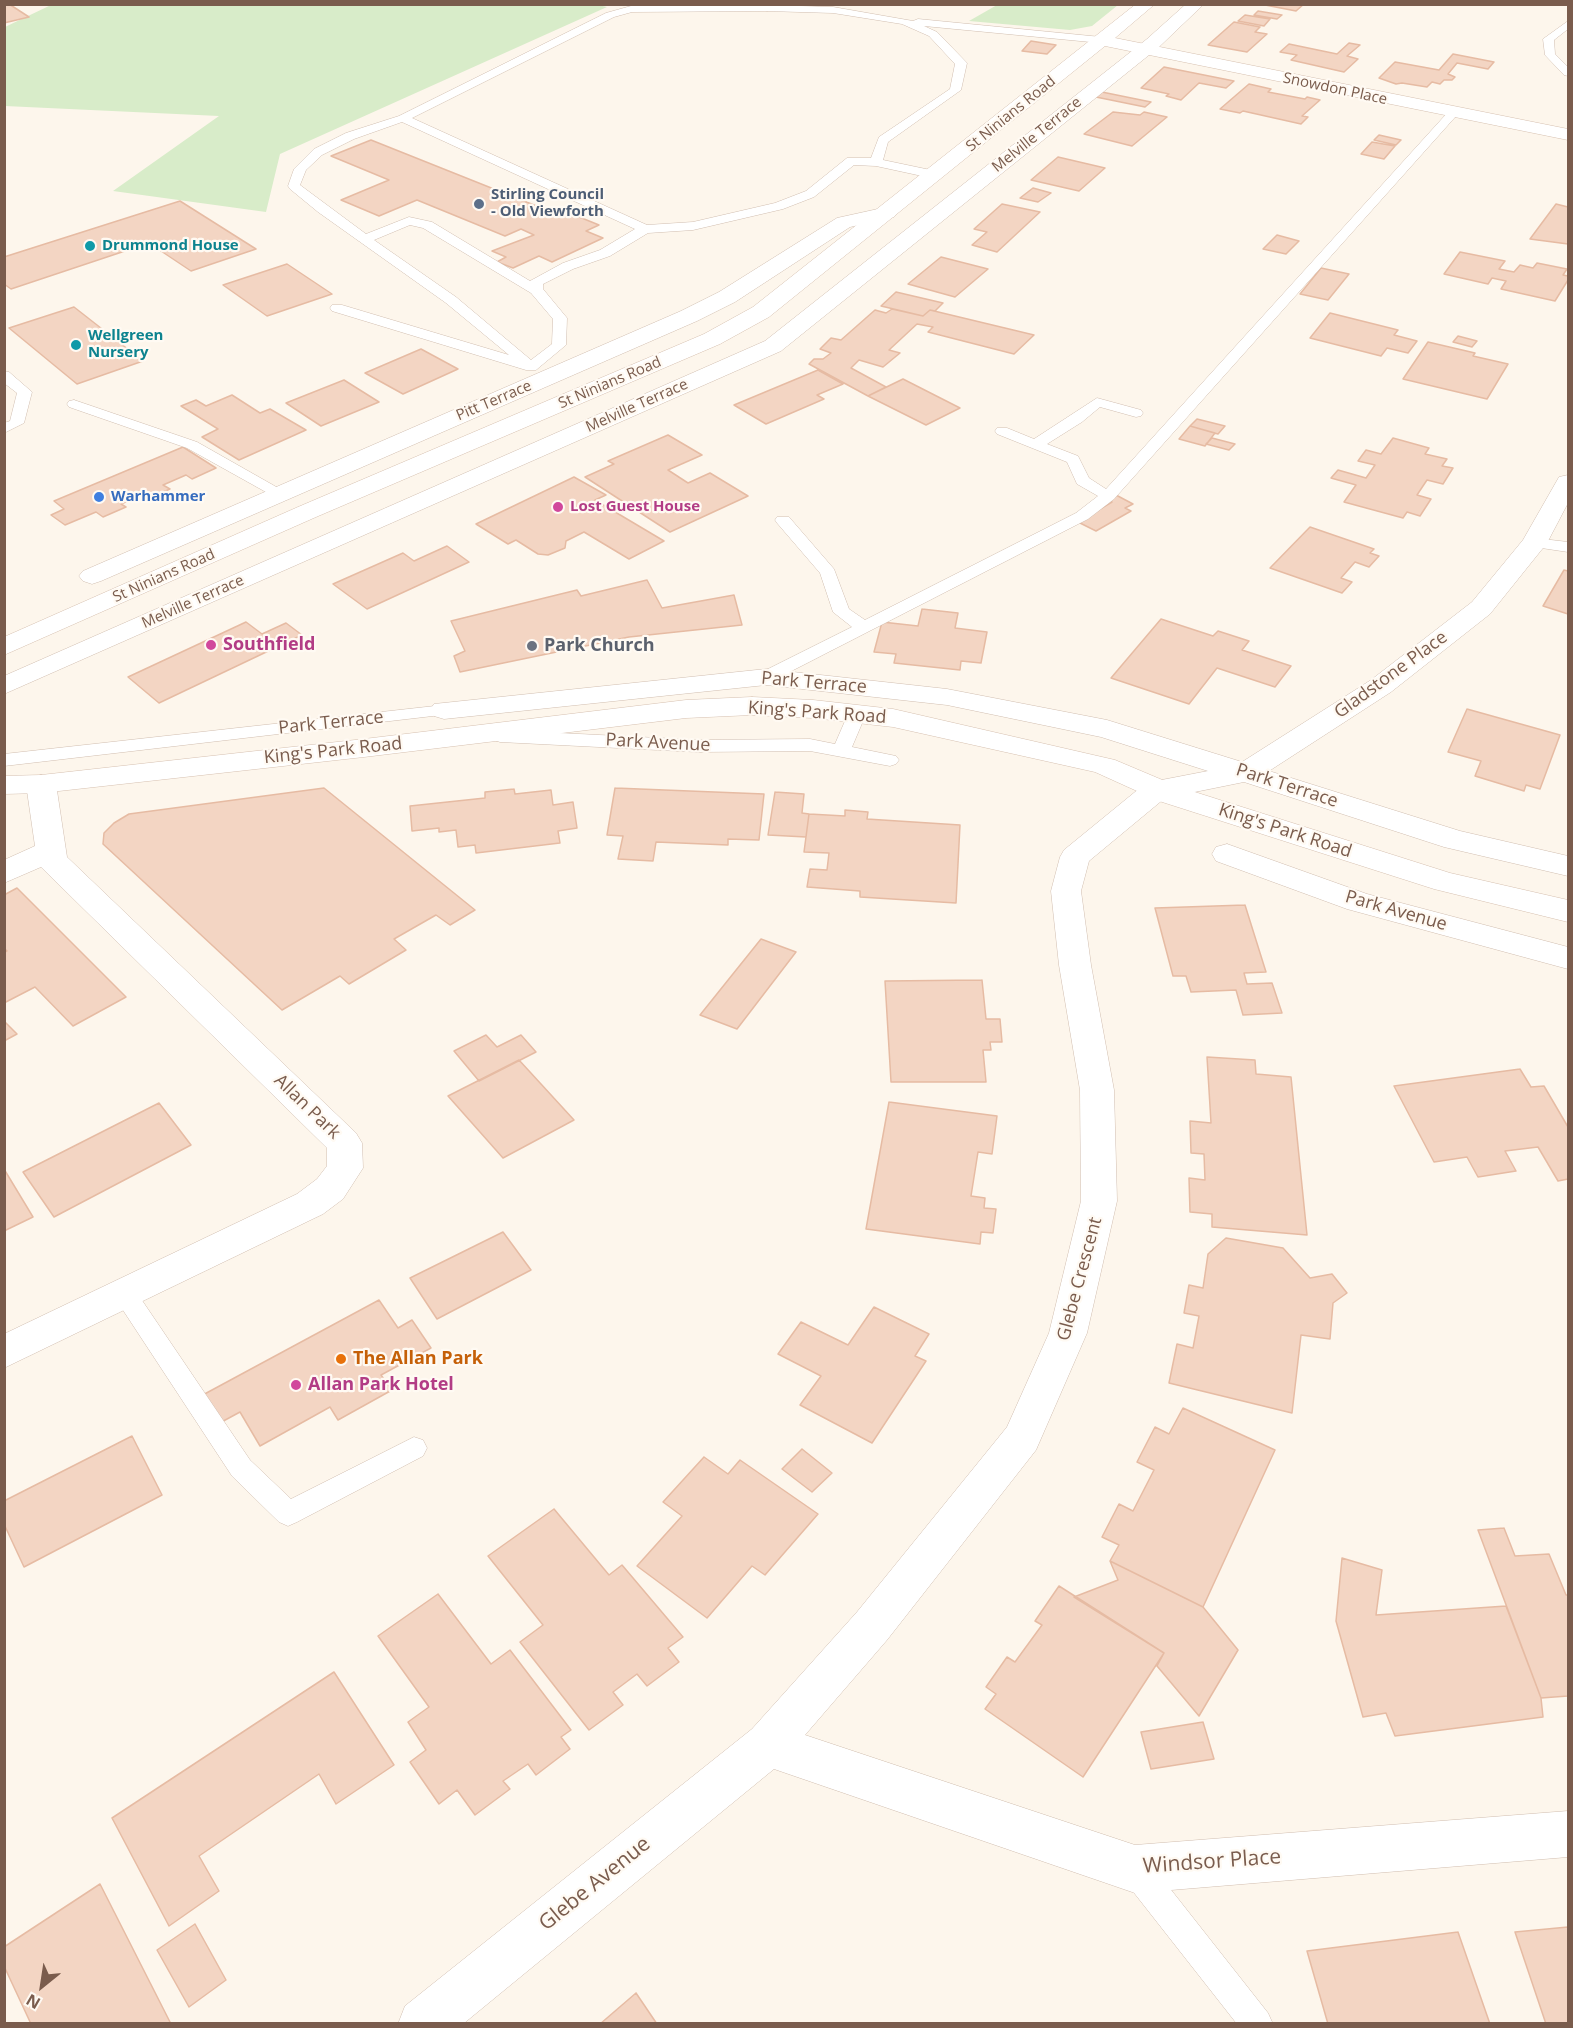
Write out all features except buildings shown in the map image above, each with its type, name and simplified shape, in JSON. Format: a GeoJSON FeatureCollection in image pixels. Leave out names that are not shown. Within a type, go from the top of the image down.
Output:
{"type":"FeatureCollection","features":[{"type":"Feature","properties":{"kind":"street","name":"St Ninians Road"},"geometry":{"type":"LineString","coordinates":[[4,647],[307,512],[712,339],[761,312],[936,175],[1147,4]]}},
{"type":"Feature","properties":{"kind":"street","name":"Melville Terrace"},"geometry":{"type":"LineString","coordinates":[[4,686],[774,346],[1144,49],[1196,4]]}},
{"type":"Feature","properties":{"kind":"street","name":"Snowdon Place"},"geometry":{"type":"LineString","coordinates":[[1101,40],[1569,135]]}},
{"type":"Feature","properties":{"kind":"street","name":"Pitt Terrace"},"geometry":{"type":"LineString","coordinates":[[92,576],[689,316],[727,297],[844,222],[887,213]]}},
{"type":"Feature","properties":{"kind":"street","name":"Gladstone Place"},"geometry":{"type":"LineString","coordinates":[[1155,790],[1245,773],[1382,686],[1481,608],[1534,543],[1569,482]]}},
{"type":"Feature","properties":{"kind":"street"},"geometry":{"type":"LineString","coordinates":[[279,493],[307,512]]}},
{"type":"Feature","properties":{"kind":"street","name":"Park Terrace"},"geometry":{"type":"LineString","coordinates":[[444,710],[766,677],[959,699],[1107,729],[1455,840],[1569,866]]}},
{"type":"Feature","properties":{"kind":"street","name":"King's Park Road"},"geometry":{"type":"LineString","coordinates":[[40,784],[686,709],[752,706],[857,714],[893,718],[1105,766],[1155,790],[1444,882],[1569,911]]}},
{"type":"Feature","properties":{"kind":"street"},"geometry":{"type":"LineString","coordinates":[[4,785],[40,784]]}},
{"type":"Feature","properties":{"kind":"street","name":"Allan Park"},"geometry":{"type":"LineString","coordinates":[[4,1352],[310,1204],[330,1189],[345,1168],[344,1143],[52,860],[40,784]]}},
{"type":"Feature","properties":{"kind":"street","name":"Glebe Crescent"},"geometry":{"type":"LineString","coordinates":[[768,1745],[873,1626],[1022,1438],[1068,1333],[1099,1202],[1097,1090],[1075,965],[1066,891],[1075,857],[1155,790]]}},
{"type":"Feature","properties":{"kind":"street"},"geometry":{"type":"LineString","coordinates":[[4,873],[51,850]]}},
{"type":"Feature","properties":{"kind":"street","name":"Park Avenue"},"geometry":{"type":"LineString","coordinates":[[1227,854],[1358,902],[1569,958]]}},
{"type":"Feature","properties":{"kind":"street","name":"Windsor Place"},"geometry":{"type":"LineString","coordinates":[[768,1745],[1135,1869],[1569,1834]]}},
{"type":"Feature","properties":{"kind":"street","name":"Glebe Avenue"},"geometry":{"type":"LineString","coordinates":[[423,2024],[768,1745]]}},
{"type":"Feature","properties":{"kind":"lane"},"geometry":{"type":"LineString","coordinates":[[531,367],[451,300],[322,209],[294,186],[300,169],[318,152],[350,136],[403,118],[610,15],[631,9],[833,10],[972,29],[1101,40]]}},
{"type":"Feature","properties":{"kind":"lane"},"geometry":{"type":"LineString","coordinates":[[876,162],[883,140],[955,90],[960,63],[933,34],[905,21]]}},
{"type":"Feature","properties":{"kind":"lane"},"geometry":{"type":"LineString","coordinates":[[1569,24],[1548,39],[1550,54],[1569,73]]}},
{"type":"Feature","properties":{"kind":"lane"},"geometry":{"type":"LineString","coordinates":[[766,677],[1082,516],[1108,496],[1453,113]]}},
{"type":"Feature","properties":{"kind":"lane"},"geometry":{"type":"LineString","coordinates":[[403,118],[645,229]]}},
{"type":"Feature","properties":{"kind":"lane"},"geometry":{"type":"LineString","coordinates":[[536,290],[536,282],[568,266],[605,253],[645,229],[693,226],[779,206],[810,194],[851,161],[876,162],[936,175]]}},
{"type":"Feature","properties":{"kind":"lane"},"geometry":{"type":"LineString","coordinates":[[364,239],[409,222],[427,225],[536,290],[560,318],[559,345],[531,367]]}},
{"type":"Feature","properties":{"kind":"lane"},"geometry":{"type":"LineString","coordinates":[[337,308],[531,367]]}},
{"type":"Feature","properties":{"kind":"lane"},"geometry":{"type":"LineString","coordinates":[[4,375],[25,392],[17,423],[4,429]]}},
{"type":"Feature","properties":{"kind":"lane"},"geometry":{"type":"LineString","coordinates":[[1036,444],[1077,419],[1097,402],[1136,413]]}},
{"type":"Feature","properties":{"kind":"lane"},"geometry":{"type":"LineString","coordinates":[[74,404],[192,445],[279,493]]}},
{"type":"Feature","properties":{"kind":"lane"},"geometry":{"type":"LineString","coordinates":[[1002,431],[1073,459],[1082,481],[1108,496]]}},
{"type":"Feature","properties":{"kind":"lane"},"geometry":{"type":"LineString","coordinates":[[783,520],[828,572],[841,612],[864,627]]}},
{"type":"Feature","properties":{"kind":"lane"},"geometry":{"type":"LineString","coordinates":[[1534,543],[1569,548]]}},
{"type":"Feature","properties":{"kind":"lane","name":"Park Terrace"},"geometry":{"type":"LineString","coordinates":[[4,760],[444,710]]}},
{"type":"Feature","properties":{"kind":"lane"},"geometry":{"type":"LineString","coordinates":[[842,751],[857,714]]}},
{"type":"Feature","properties":{"kind":"lane","name":"Park Avenue"},"geometry":{"type":"LineString","coordinates":[[475,735],[698,746],[810,745],[890,760]]}},
{"type":"Feature","properties":{"kind":"lane"},"geometry":{"type":"LineString","coordinates":[[125,1294],[241,1468],[288,1514],[414,1448]]}},
{"type":"Feature","properties":{"kind":"lane"},"geometry":{"type":"LineString","coordinates":[[1135,1869],[1257,2024]]}},
{"type":"Feature","properties":{"kind":"green space"},"geometry":{"type":"Polygon","coordinates":[[[594,4],[607,7],[280,154],[266,212],[113,191],[219,116],[5,106],[5,27],[51,5],[594,4]]]}},
{"type":"Feature","properties":{"kind":"green space"},"geometry":{"type":"Polygon","coordinates":[[[997,5],[1118,5],[1092,26],[1070,30],[969,21],[997,5]]]}},
{"type":"Feature","properties":{"kind":"place","name":"Stirling Council - Old Viewforth"},"geometry":{"type":"Point","coordinates":[479,204]}},
{"type":"Feature","properties":{"kind":"place","name":"Drummond House"},"geometry":{"type":"Point","coordinates":[90,246]}},
{"type":"Feature","properties":{"kind":"place","name":"Wellgreen Nursery"},"geometry":{"type":"Point","coordinates":[76,345]}},
{"type":"Feature","properties":{"kind":"place","name":"Warhammer"},"geometry":{"type":"Point","coordinates":[99,497]}},
{"type":"Feature","properties":{"kind":"place","name":"Lost Guest House"},"geometry":{"type":"Point","coordinates":[558,507]}},
{"type":"Feature","properties":{"kind":"place","name":"Southfield"},"geometry":{"type":"Point","coordinates":[211,645]}},
{"type":"Feature","properties":{"kind":"place","name":"Park Church"},"geometry":{"type":"Point","coordinates":[532,646]}},
{"type":"Feature","properties":{"kind":"place","name":"The Allan Park"},"geometry":{"type":"Point","coordinates":[341,1359]}},
{"type":"Feature","properties":{"kind":"place","name":"Allan Park Hotel"},"geometry":{"type":"Point","coordinates":[296,1385]}}]}
